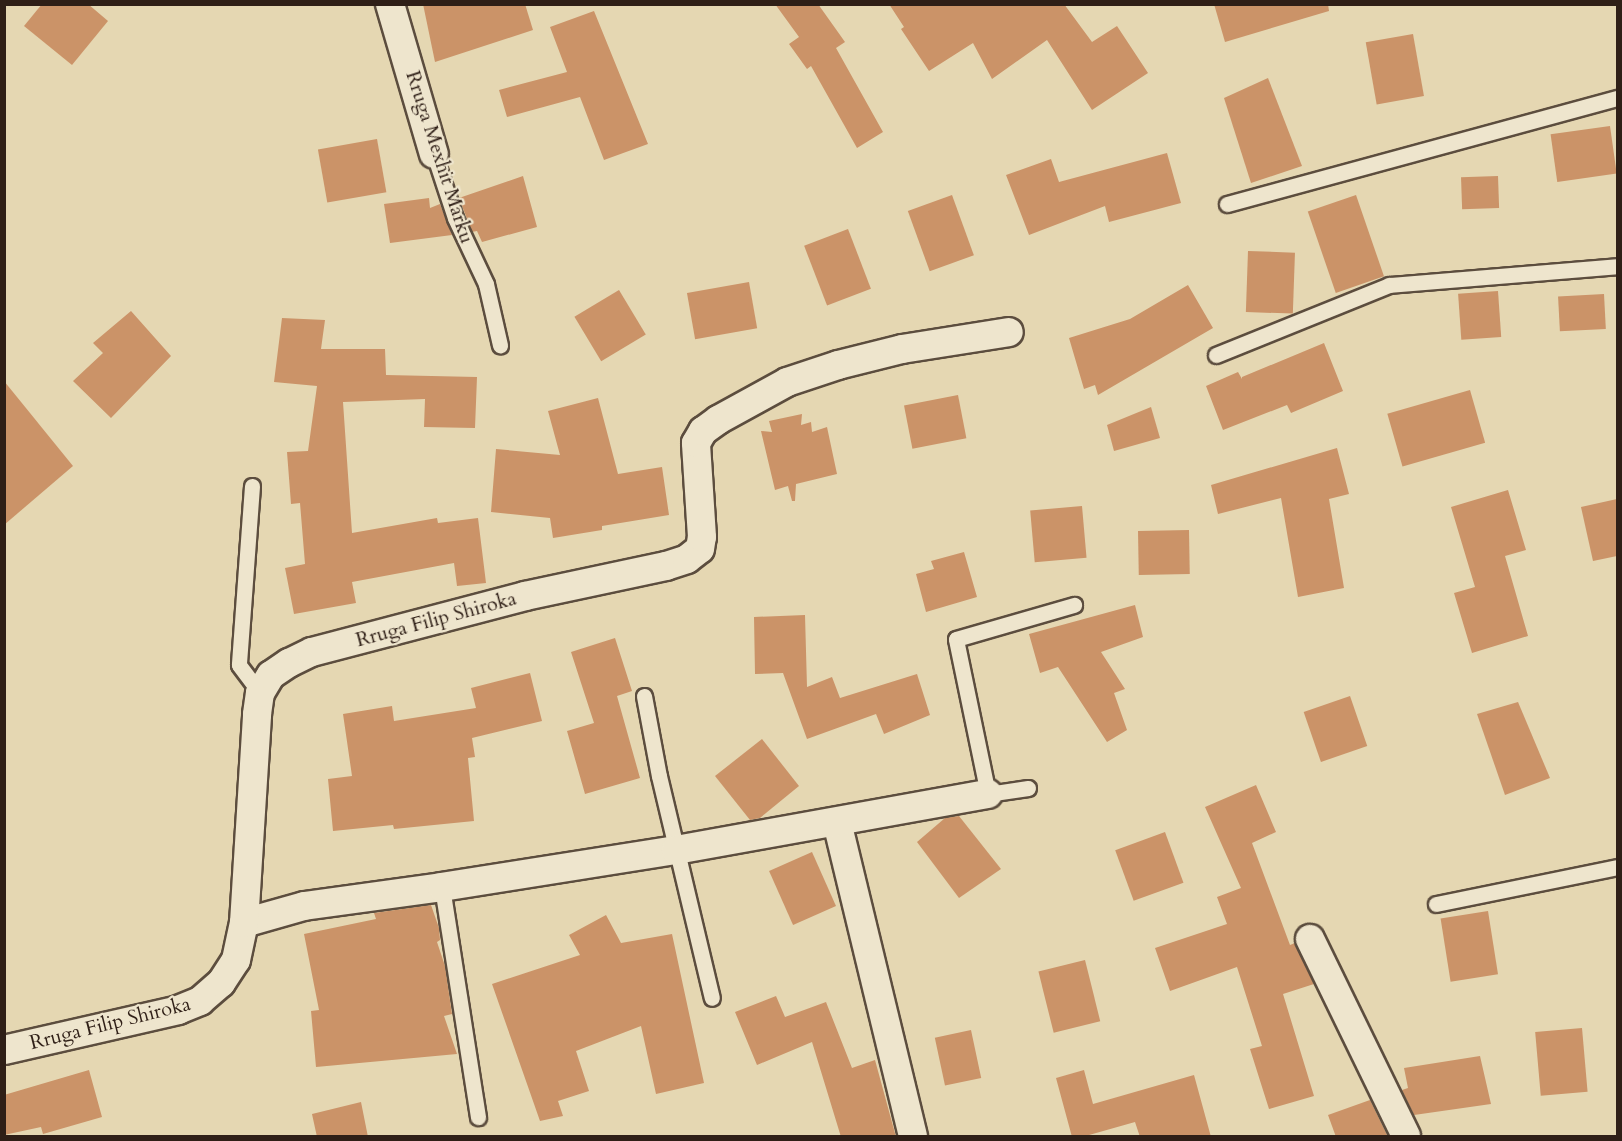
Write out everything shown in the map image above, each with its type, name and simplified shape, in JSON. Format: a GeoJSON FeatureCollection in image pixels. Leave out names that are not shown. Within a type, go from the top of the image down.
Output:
{"type":"FeatureCollection","features":[{"type":"Feature","properties":{"kind":"street","name":"Rruga Mexhit Marku"},"geometry":{"type":"LineString","coordinates":[[390,4],[434,154]]}},
{"type":"Feature","properties":{"kind":"street","name":"Rruga Filip Shiroka"},"geometry":{"type":"LineString","coordinates":[[4,1050],[178,1010],[200,1001],[221,983],[236,960],[244,923],[260,693],[271,675],[312,652],[525,596],[666,566],[687,559],[700,549],[702,537],[696,443],[703,431],[718,420],[787,382],[838,365],[902,349],[1009,332]]}},
{"type":"Feature","properties":{"kind":"street"},"geometry":{"type":"LineString","coordinates":[[244,923],[304,906],[676,850],[837,822],[922,804],[988,794]]}},
{"type":"Feature","properties":{"kind":"street"},"geometry":{"type":"LineString","coordinates":[[837,822],[913,1137]]}},
{"type":"Feature","properties":{"kind":"street"},"geometry":{"type":"LineString","coordinates":[[1310,939],[1406,1137]]}},
{"type":"Feature","properties":{"kind":"lane"},"geometry":{"type":"LineString","coordinates":[[1227,204],[1617,98]]}},
{"type":"Feature","properties":{"kind":"lane","name":"Rruga Mexhit Marku"},"geometry":{"type":"LineString","coordinates":[[434,154],[455,218],[486,284],[500,345]]}},
{"type":"Feature","properties":{"kind":"lane"},"geometry":{"type":"LineString","coordinates":[[1216,355],[1389,285],[1617,266]]}},
{"type":"Feature","properties":{"kind":"lane"},"geometry":{"type":"LineString","coordinates":[[252,486],[239,665],[260,693]]}},
{"type":"Feature","properties":{"kind":"lane"},"geometry":{"type":"LineString","coordinates":[[1028,788],[988,794],[956,639],[1074,605]]}},
{"type":"Feature","properties":{"kind":"lane"},"geometry":{"type":"LineString","coordinates":[[644,696],[676,850],[712,998]]}},
{"type":"Feature","properties":{"kind":"lane"},"geometry":{"type":"LineString","coordinates":[[1436,904],[1617,867]]}},
{"type":"Feature","properties":{"kind":"lane"},"geometry":{"type":"LineString","coordinates":[[442,887],[478,1117]]}},
{"type":"Feature","properties":{"kind":"building"},"geometry":{"type":"Polygon","coordinates":[[[42,4],[88,4],[108,21],[72,65],[24,26],[42,4]]]}},
{"type":"Feature","properties":{"kind":"building"},"geometry":{"type":"Polygon","coordinates":[[[423,4],[525,4],[533,30],[435,62],[423,4]]]}},
{"type":"Feature","properties":{"kind":"building"},"geometry":{"type":"Polygon","coordinates":[[[775,4],[818,4],[845,42],[836,48],[883,132],[857,148],[811,66],[807,69],[789,44],[799,37],[775,4]]]}},
{"type":"Feature","properties":{"kind":"building"},"geometry":{"type":"Polygon","coordinates":[[[889,4],[1064,4],[1092,42],[1117,26],[1148,73],[1092,110],[1047,40],[992,79],[973,43],[929,71],[901,29],[904,27],[889,4]]]}},
{"type":"Feature","properties":{"kind":"building"},"geometry":{"type":"Polygon","coordinates":[[[1214,4],[1328,4],[1329,11],[1225,42],[1214,4]]]}},
{"type":"Feature","properties":{"kind":"building"},"geometry":{"type":"Polygon","coordinates":[[[594,11],[648,144],[604,160],[580,97],[507,117],[499,90],[567,72],[550,27],[594,11]]]}},
{"type":"Feature","properties":{"kind":"building"},"geometry":{"type":"Polygon","coordinates":[[[1413,34],[1424,96],[1377,104],[1366,42],[1413,34]]]}},
{"type":"Feature","properties":{"kind":"building"},"geometry":{"type":"Polygon","coordinates":[[[1268,78],[1302,166],[1251,183],[1224,98],[1268,78]]]}},
{"type":"Feature","properties":{"kind":"building"},"geometry":{"type":"Polygon","coordinates":[[[1610,126],[1617,174],[1557,182],[1551,134],[1610,126]]]}},
{"type":"Feature","properties":{"kind":"building"},"geometry":{"type":"Polygon","coordinates":[[[377,139],[386,192],[327,203],[318,149],[377,139]]]}},
{"type":"Feature","properties":{"kind":"building"},"geometry":{"type":"Polygon","coordinates":[[[1167,153],[1181,203],[1109,222],[1105,206],[1029,235],[1006,175],[1051,159],[1059,182],[1167,153]]]}},
{"type":"Feature","properties":{"kind":"building"},"geometry":{"type":"Polygon","coordinates":[[[523,176],[537,227],[482,242],[477,231],[472,232],[459,198],[523,176]]]}},
{"type":"Feature","properties":{"kind":"building"},"geometry":{"type":"Polygon","coordinates":[[[1498,176],[1499,208],[1462,209],[1461,177],[1498,176]]]}},
{"type":"Feature","properties":{"kind":"building"},"geometry":{"type":"Polygon","coordinates":[[[952,195],[974,255],[930,271],[908,211],[952,195]]]}},
{"type":"Feature","properties":{"kind":"building"},"geometry":{"type":"Polygon","coordinates":[[[1356,195],[1384,276],[1336,293],[1308,212],[1356,195]]]}},
{"type":"Feature","properties":{"kind":"building"},"geometry":{"type":"Polygon","coordinates":[[[429,198],[430,208],[440,204],[452,235],[390,243],[384,204],[429,198]]]}},
{"type":"Feature","properties":{"kind":"building"},"geometry":{"type":"Polygon","coordinates":[[[848,229],[871,289],[827,306],[804,246],[848,229]]]}},
{"type":"Feature","properties":{"kind":"building"},"geometry":{"type":"Polygon","coordinates":[[[1248,251],[1295,253],[1293,314],[1246,312],[1248,251]]]}},
{"type":"Feature","properties":{"kind":"building"},"geometry":{"type":"Polygon","coordinates":[[[749,282],[757,328],[695,339],[687,293],[749,282]]]}},
{"type":"Feature","properties":{"kind":"building"},"geometry":{"type":"Polygon","coordinates":[[[1188,285],[1213,328],[1098,395],[1095,385],[1084,389],[1069,338],[1130,319],[1188,285]]]}},
{"type":"Feature","properties":{"kind":"building"},"geometry":{"type":"Polygon","coordinates":[[[619,290],[646,335],[601,361],[574,317],[619,290]]]}},
{"type":"Feature","properties":{"kind":"building"},"geometry":{"type":"Polygon","coordinates":[[[1498,291],[1501,337],[1461,340],[1458,294],[1498,291]]]}},
{"type":"Feature","properties":{"kind":"building"},"geometry":{"type":"Polygon","coordinates":[[[1604,294],[1606,329],[1560,331],[1558,296],[1604,294]]]}},
{"type":"Feature","properties":{"kind":"building"},"geometry":{"type":"Polygon","coordinates":[[[131,311],[171,356],[111,418],[73,381],[103,353],[93,343],[131,311]]]}},
{"type":"Feature","properties":{"kind":"building"},"geometry":{"type":"Polygon","coordinates":[[[282,318],[325,320],[321,349],[385,349],[386,375],[477,377],[475,428],[424,427],[425,399],[343,402],[352,533],[437,518],[438,523],[478,518],[486,583],[457,586],[454,563],[352,582],[356,603],[294,614],[285,568],[305,564],[300,503],[291,504],[287,452],[308,451],[317,386],[274,382],[282,318]]]}},
{"type":"Feature","properties":{"kind":"building"},"geometry":{"type":"Polygon","coordinates":[[[1324,343],[1343,391],[1291,413],[1287,405],[1223,430],[1206,386],[1238,372],[1242,379],[1242,377],[1324,343]]]}},
{"type":"Feature","properties":{"kind":"building"},"geometry":{"type":"Polygon","coordinates":[[[4,381],[73,466],[4,525],[4,381]]]}},
{"type":"Feature","properties":{"kind":"building"},"geometry":{"type":"Polygon","coordinates":[[[1470,390],[1485,443],[1402,467],[1387,414],[1470,390]]]}},
{"type":"Feature","properties":{"kind":"building"},"geometry":{"type":"Polygon","coordinates":[[[958,395],[966,438],[912,449],[904,405],[958,395]]]}},
{"type":"Feature","properties":{"kind":"building"},"geometry":{"type":"Polygon","coordinates":[[[598,398],[618,474],[662,467],[669,515],[602,526],[602,530],[553,538],[550,518],[491,512],[496,449],[560,455],[548,411],[598,398]]]}},
{"type":"Feature","properties":{"kind":"building"},"geometry":{"type":"Polygon","coordinates":[[[1151,407],[1160,438],[1114,451],[1107,425],[1151,407]]]}},
{"type":"Feature","properties":{"kind":"building"},"geometry":{"type":"Polygon","coordinates":[[[802,414],[801,425],[811,422],[812,432],[827,427],[837,474],[796,484],[795,501],[792,501],[788,486],[775,490],[761,431],[772,432],[769,421],[802,414]]]}},
{"type":"Feature","properties":{"kind":"building"},"geometry":{"type":"Polygon","coordinates":[[[1337,448],[1349,494],[1329,499],[1344,588],[1298,597],[1281,498],[1218,514],[1211,485],[1337,448]]]}},
{"type":"Feature","properties":{"kind":"building"},"geometry":{"type":"Polygon","coordinates":[[[1508,490],[1526,550],[1505,556],[1528,636],[1472,653],[1454,593],[1475,587],[1451,507],[1508,490]]]}},
{"type":"Feature","properties":{"kind":"building"},"geometry":{"type":"Polygon","coordinates":[[[1617,499],[1617,556],[1593,561],[1581,507],[1617,499]]]}},
{"type":"Feature","properties":{"kind":"building"},"geometry":{"type":"Polygon","coordinates":[[[1082,506],[1087,558],[1035,562],[1030,511],[1082,506]]]}},
{"type":"Feature","properties":{"kind":"building"},"geometry":{"type":"Polygon","coordinates":[[[1189,530],[1190,574],[1139,575],[1138,531],[1189,530]]]}},
{"type":"Feature","properties":{"kind":"building"},"geometry":{"type":"Polygon","coordinates":[[[964,552],[977,597],[926,612],[916,574],[934,569],[931,561],[964,552]]]}},
{"type":"Feature","properties":{"kind":"building"},"geometry":{"type":"Polygon","coordinates":[[[1135,605],[1143,637],[1101,652],[1125,689],[1114,693],[1127,730],[1107,742],[1058,667],[1040,673],[1029,634],[1135,605]]]}},
{"type":"Feature","properties":{"kind":"building"},"geometry":{"type":"Polygon","coordinates":[[[805,615],[807,687],[832,677],[840,698],[917,674],[930,715],[884,734],[876,714],[807,739],[783,673],[755,674],[754,617],[805,615]]]}},
{"type":"Feature","properties":{"kind":"building"},"geometry":{"type":"Polygon","coordinates":[[[615,638],[632,691],[617,696],[640,778],[585,794],[567,731],[594,723],[571,652],[615,638]]]}},
{"type":"Feature","properties":{"kind":"building"},"geometry":{"type":"Polygon","coordinates":[[[530,673],[542,721],[472,738],[475,757],[468,758],[474,821],[394,829],[393,825],[333,831],[328,779],[352,776],[343,714],[392,706],[394,721],[476,708],[471,688],[530,673]]]}},
{"type":"Feature","properties":{"kind":"building"},"geometry":{"type":"Polygon","coordinates":[[[1350,696],[1367,746],[1321,762],[1304,712],[1350,696]]]}},
{"type":"Feature","properties":{"kind":"building"},"geometry":{"type":"Polygon","coordinates":[[[1518,702],[1550,778],[1505,795],[1477,714],[1518,702]]]}},
{"type":"Feature","properties":{"kind":"building"},"geometry":{"type":"Polygon","coordinates":[[[762,739],[799,786],[760,818],[750,820],[715,776],[762,739]]]}},
{"type":"Feature","properties":{"kind":"building"},"geometry":{"type":"Polygon","coordinates":[[[1256,785],[1276,832],[1252,843],[1290,945],[1295,943],[1314,984],[1283,994],[1314,1096],[1269,1109],[1250,1049],[1262,1046],[1237,967],[1170,991],[1155,948],[1227,924],[1217,897],[1241,888],[1205,807],[1256,785]]]}},
{"type":"Feature","properties":{"kind":"building"},"geometry":{"type":"Polygon","coordinates":[[[959,816],[1001,869],[959,898],[917,842],[945,818],[959,816]]]}},
{"type":"Feature","properties":{"kind":"building"},"geometry":{"type":"Polygon","coordinates":[[[1165,832],[1183,883],[1134,901],[1115,850],[1165,832]]]}},
{"type":"Feature","properties":{"kind":"building"},"geometry":{"type":"Polygon","coordinates":[[[812,852],[836,906],[793,925],[769,871],[812,852]]]}},
{"type":"Feature","properties":{"kind":"building"},"geometry":{"type":"Polygon","coordinates":[[[431,905],[439,928],[440,940],[437,942],[445,966],[452,1014],[444,1016],[457,1054],[316,1067],[311,1011],[319,1010],[304,934],[376,919],[374,913],[431,905]]]}},
{"type":"Feature","properties":{"kind":"building"},"geometry":{"type":"Polygon","coordinates":[[[1488,911],[1498,974],[1451,982],[1441,919],[1488,911]]]}},
{"type":"Feature","properties":{"kind":"building"},"geometry":{"type":"Polygon","coordinates":[[[606,915],[621,943],[672,934],[704,1083],[656,1094],[641,1026],[576,1051],[589,1091],[558,1101],[563,1116],[540,1121],[492,984],[580,955],[569,935],[606,915]]]}},
{"type":"Feature","properties":{"kind":"building"},"geometry":{"type":"Polygon","coordinates":[[[1085,960],[1100,1021],[1054,1033],[1038,972],[1085,960]]]}},
{"type":"Feature","properties":{"kind":"building"},"geometry":{"type":"Polygon","coordinates":[[[776,996],[785,1017],[826,1002],[852,1068],[875,1060],[896,1137],[841,1137],[812,1042],[757,1065],[735,1012],[776,996]]]}},
{"type":"Feature","properties":{"kind":"building"},"geometry":{"type":"Polygon","coordinates":[[[1582,1028],[1588,1092],[1541,1096],[1535,1032],[1582,1028]]]}},
{"type":"Feature","properties":{"kind":"building"},"geometry":{"type":"Polygon","coordinates":[[[971,1030],[981,1078],[945,1086],[935,1038],[971,1030]]]}},
{"type":"Feature","properties":{"kind":"building"},"geometry":{"type":"Polygon","coordinates":[[[1480,1056],[1491,1104],[1414,1115],[1402,1090],[1408,1088],[1404,1068],[1480,1056]]]}},
{"type":"Feature","properties":{"kind":"building"},"geometry":{"type":"Polygon","coordinates":[[[89,1070],[102,1117],[43,1134],[41,1127],[4,1135],[4,1095],[89,1070]]]}},
{"type":"Feature","properties":{"kind":"building"},"geometry":{"type":"Polygon","coordinates":[[[1084,1070],[1093,1104],[1194,1075],[1211,1137],[1140,1137],[1135,1122],[1082,1137],[1072,1137],[1056,1078],[1084,1070]]]}},
{"type":"Feature","properties":{"kind":"building"},"geometry":{"type":"Polygon","coordinates":[[[1370,1100],[1388,1137],[1336,1137],[1328,1115],[1370,1100]]]}},
{"type":"Feature","properties":{"kind":"building"},"geometry":{"type":"Polygon","coordinates":[[[361,1102],[368,1137],[317,1137],[312,1114],[361,1102]]]}}]}
